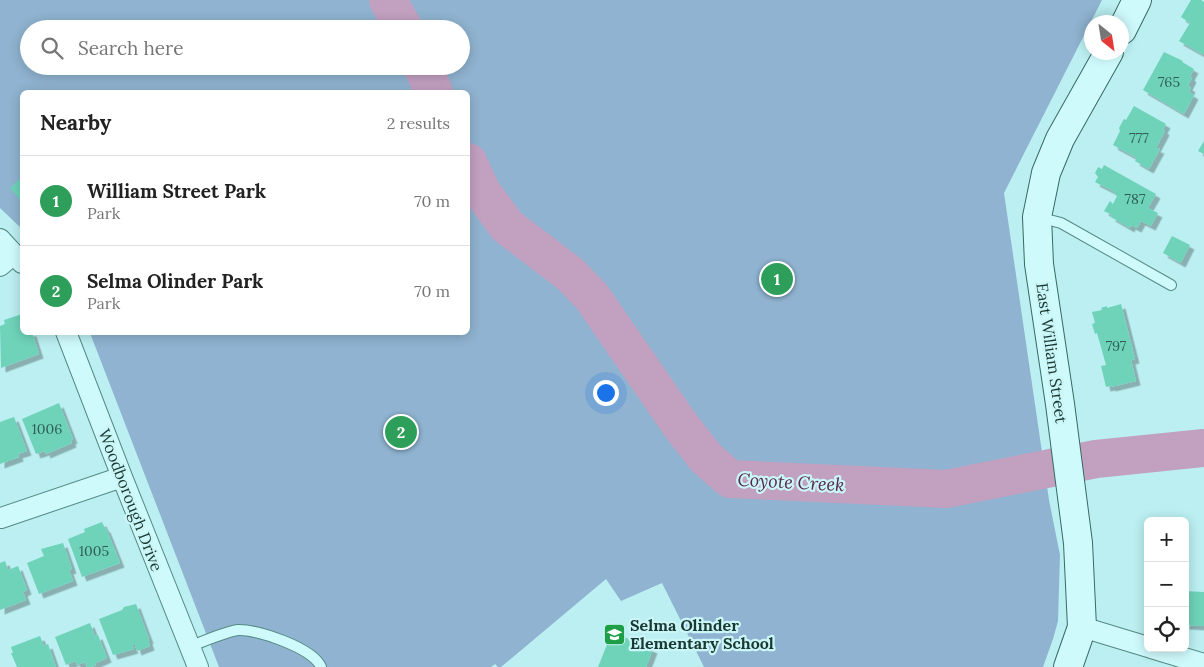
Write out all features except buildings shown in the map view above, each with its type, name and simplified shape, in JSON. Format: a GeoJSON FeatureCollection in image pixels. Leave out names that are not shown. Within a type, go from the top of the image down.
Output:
{"type":"FeatureCollection","features":[{"type":"Feature","properties":{"kind":"street"},"geometry":{"type":"LineString","coordinates":[[1129,18],[1139,1]]}},
{"type":"Feature","properties":{"kind":"street","name":"East William Street"},"geometry":{"type":"LineString","coordinates":[[1068,667],[1082,627],[1078,543],[1039,264],[1037,217],[1046,173],[1060,139],[1104,60]]}},
{"type":"Feature","properties":{"kind":"street"},"geometry":{"type":"LineString","coordinates":[[0,239],[12,261]]}},
{"type":"Feature","properties":{"kind":"street","name":"Woodborough Drive"},"geometry":{"type":"LineString","coordinates":[[67,335],[198,667]]}},
{"type":"Feature","properties":{"kind":"street"},"geometry":{"type":"LineString","coordinates":[[2,518],[122,477]]}},
{"type":"Feature","properties":{"kind":"street"},"geometry":{"type":"LineString","coordinates":[[1082,627],[1144,646]]}},
{"type":"Feature","properties":{"kind":"street"},"geometry":{"type":"LineString","coordinates":[[1163,652],[1204,664]]}},
{"type":"Feature","properties":{"kind":"lane"},"geometry":{"type":"LineString","coordinates":[[1037,217],[1061,223],[1171,285]]}},
{"type":"Feature","properties":{"kind":"lane"},"geometry":{"type":"LineString","coordinates":[[189,647],[238,630],[277,637],[310,654],[318,661],[320,667]]}},
{"type":"Feature","properties":{"kind":"shaded area"},"geometry":{"type":"Polygon","coordinates":[[[0,0],[1102,0],[1094,15],[1084,15],[1084,35],[1004,193],[1049,500],[1060,555],[1058,621],[1043,667],[704,667],[662,583],[621,601],[606,579],[501,667],[495,664],[491,667],[219,667],[91,335],[470,335],[470,90],[20,90],[20,227],[0,208],[0,0]]]}},
{"type":"Feature","properties":{"kind":"waterway","name":"Coyote Creek"},"geometry":{"type":"LineString","coordinates":[[388,0],[399,20]]}},
{"type":"Feature","properties":{"kind":"waterway","name":"Coyote Creek"},"geometry":{"type":"LineString","coordinates":[[426,75],[433,90]]}},
{"type":"Feature","properties":{"kind":"waterway","name":"Coyote Creek"},"geometry":{"type":"LineString","coordinates":[[470,166],[482,192],[507,226],[571,275],[592,297],[681,426],[706,458],[730,479],[946,489],[1096,459],[1204,448]]}},
{"type":"Feature","properties":{"kind":"place","name":"William Street Park"},"geometry":{"type":"Point","coordinates":[777,279]}},
{"type":"Feature","properties":{"kind":"place","name":"Selma Olinder Park"},"geometry":{"type":"Point","coordinates":[401,432]}},
{"type":"Feature","properties":{"kind":"place","name":"Selma Olinder Elementary School"},"geometry":{"type":"Point","coordinates":[614,634]}}]}
